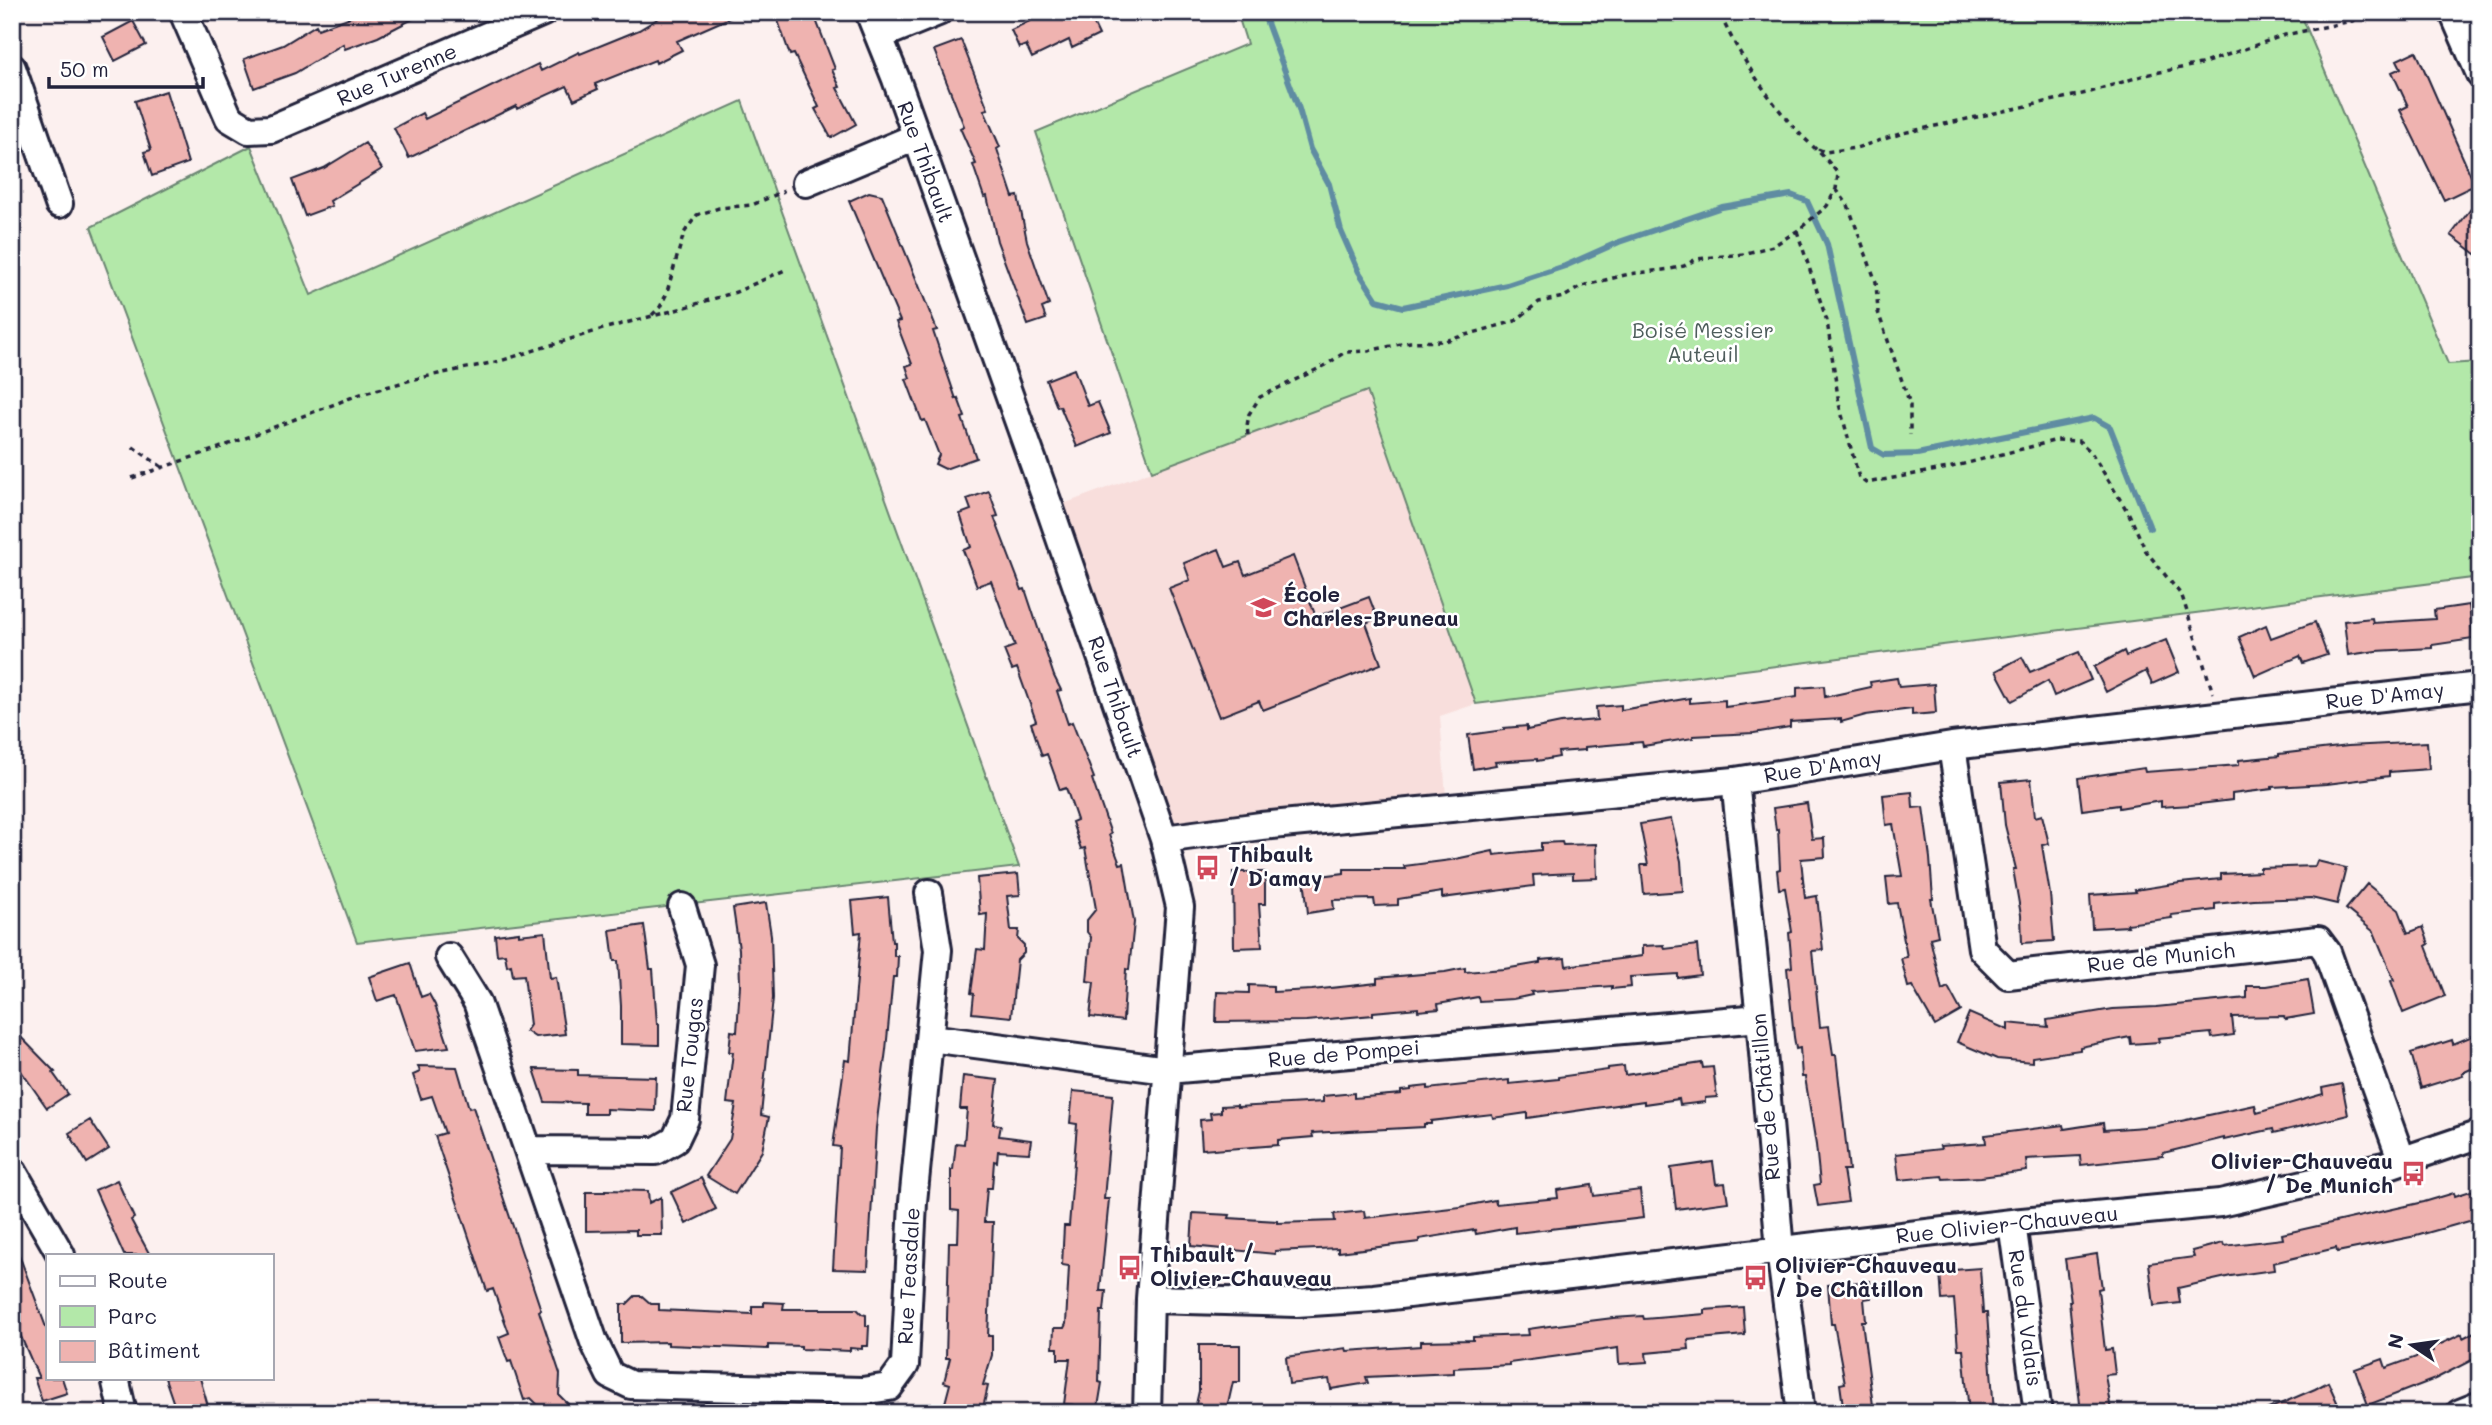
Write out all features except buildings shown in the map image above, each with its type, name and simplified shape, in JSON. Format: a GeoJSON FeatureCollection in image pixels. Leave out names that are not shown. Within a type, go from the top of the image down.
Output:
{"type":"FeatureCollection","features":[{"type":"Feature","properties":{"kind":"street","name":"Rue Turenne"},"geometry":{"type":"LineString","coordinates":[[183,12],[229,118],[249,130],[271,129],[544,12]]}},
{"type":"Feature","properties":{"kind":"street"},"geometry":{"type":"LineString","coordinates":[[874,24],[937,12]]}},
{"type":"Feature","properties":{"kind":"street"},"geometry":{"type":"LineString","coordinates":[[2453,12],[2480,74]]}},
{"type":"Feature","properties":{"kind":"street","name":"Rue Thibault"},"geometry":{"type":"LineString","coordinates":[[874,24],[1055,522],[1164,839],[1180,907],[1150,1299],[1147,1413]]}},
{"type":"Feature","properties":{"kind":"street"},"geometry":{"type":"LineString","coordinates":[[12,68],[24,140],[59,204]]}},
{"type":"Feature","properties":{"kind":"street"},"geometry":{"type":"LineString","coordinates":[[806,183],[916,137]]}},
{"type":"Feature","properties":{"kind":"street","name":"Rue D'Amay"},"geometry":{"type":"LineString","coordinates":[[1164,839],[1261,826],[1735,781],[1952,746],[2480,686]]}},
{"type":"Feature","properties":{"kind":"street","name":"Rue de Munich"},"geometry":{"type":"LineString","coordinates":[[1952,746],[1982,949],[2008,975],[2318,940],[2328,952],[2402,1161]]}},
{"type":"Feature","properties":{"kind":"street","name":"Rue de Châtillon"},"geometry":{"type":"LineString","coordinates":[[1735,781],[1760,1018],[1780,1250],[1801,1413]]}},
{"type":"Feature","properties":{"kind":"street","name":"Rue Teasdale"},"geometry":{"type":"LineString","coordinates":[[449,957],[477,1002],[594,1342],[610,1374],[631,1385],[862,1391],[889,1387],[905,1365],[913,1202],[938,950],[929,893]]}},
{"type":"Feature","properties":{"kind":"street","name":"Rue Tougas"},"geometry":{"type":"LineString","coordinates":[[529,1150],[656,1151],[675,1140],[685,1119],[700,965],[682,907]]}},
{"type":"Feature","properties":{"kind":"street","name":"Rue de Pompei"},"geometry":{"type":"LineString","coordinates":[[930,1038],[1167,1070],[1760,1018]]}},
{"type":"Feature","properties":{"kind":"street","name":"Rue Olivier-Chauveau"},"geometry":{"type":"LineString","coordinates":[[1150,1299],[1296,1303],[1374,1298],[2012,1223],[2220,1203],[2402,1161],[2480,1134]]}},
{"type":"Feature","properties":{"kind":"street"},"geometry":{"type":"LineString","coordinates":[[12,1170],[60,1254]]}},
{"type":"Feature","properties":{"kind":"street","name":"Rue du Valais"},"geometry":{"type":"LineString","coordinates":[[2012,1223],[2038,1413]]}},
{"type":"Feature","properties":{"kind":"street"},"geometry":{"type":"LineString","coordinates":[[115,1380],[123,1413]]}},
{"type":"Feature","properties":{"kind":"street"},"geometry":{"type":"LineString","coordinates":[[2460,1413],[2480,1405]]}},
{"type":"Feature","properties":{"kind":"path"},"geometry":{"type":"LineString","coordinates":[[1248,435],[1249,414],[1260,397],[1326,365],[1345,352],[1368,351],[1410,342],[1445,341],[1515,321],[1539,302],[1564,297],[1583,286],[1629,274],[1684,266],[1696,259],[1743,254],[1773,246],[1797,231],[1827,206],[1836,189],[1838,174],[1828,159],[1799,133],[1766,91],[1730,37],[1719,12]]}},
{"type":"Feature","properties":{"kind":"path"},"geometry":{"type":"LineString","coordinates":[[1816,149],[1825,152],[1856,148],[1903,133],[2087,93],[2145,75],[2201,64],[2285,35],[2351,21],[2377,12]]}},
{"type":"Feature","properties":{"kind":"path"},"geometry":{"type":"LineString","coordinates":[[650,317],[660,307],[666,295],[684,233],[696,215],[719,208],[752,205],[806,183]]}},
{"type":"Feature","properties":{"kind":"path"},"geometry":{"type":"LineString","coordinates":[[1836,189],[1848,205],[1876,282],[1878,312],[1910,404],[1910,435]]}},
{"type":"Feature","properties":{"kind":"path"},"geometry":{"type":"LineString","coordinates":[[1797,231],[1827,321],[1839,404],[1859,478],[1866,483],[1948,468],[2057,440],[2079,441],[2091,452],[2129,514],[2146,551],[2182,596],[2220,715]]}},
{"type":"Feature","properties":{"kind":"path"},"geometry":{"type":"LineString","coordinates":[[132,478],[361,394],[415,379],[500,361],[736,292],[787,269]]}},
{"type":"Feature","properties":{"kind":"path"},"geometry":{"type":"LineString","coordinates":[[133,447],[162,467]]}},
{"type":"Feature","properties":{"kind":"shaded area","name":"École Charles-Bruneau"},"geometry":{"type":"Polygon","coordinates":[[[1367,391],[1476,704],[1440,716],[1447,810],[1164,839],[1050,509],[1367,391]]]}},
{"type":"Feature","properties":{"kind":"green space","name":"Boisé Messier Auteuil"},"geometry":{"type":"Polygon","coordinates":[[[1237,12],[2300,12],[2448,364],[2480,362],[2480,577],[1476,704],[1367,391],[1152,471],[1036,132],[1247,44],[1237,12]]]}},
{"type":"Feature","properties":{"kind":"green space"},"geometry":{"type":"Polygon","coordinates":[[[742,101],[1019,867],[357,942],[91,227],[251,146],[311,295],[742,101]]]}},
{"type":"Feature","properties":{"kind":"waterway"},"geometry":{"type":"LineString","coordinates":[[1263,12],[1299,109],[1310,149],[1329,184],[1341,231],[1359,272],[1377,300],[1403,307],[1507,285],[1565,266],[1619,242],[1722,207],[1791,195],[1807,201],[1827,244],[1872,448],[1884,455],[1917,454],[2094,418],[2110,427],[2150,528]]}},
{"type":"Feature","properties":{"kind":"place","name":"École Charles-Bruneau"},"geometry":{"type":"Point","coordinates":[1263,607]}},
{"type":"Feature","properties":{"kind":"place","name":"Thibault / D'amay"},"geometry":{"type":"Point","coordinates":[1208,867]}},
{"type":"Feature","properties":{"kind":"place","name":"Olivier-Chauveau / De Munich"},"geometry":{"type":"Point","coordinates":[2413,1174]}},
{"type":"Feature","properties":{"kind":"place","name":"Thibault / Olivier-Chauveau"},"geometry":{"type":"Point","coordinates":[1130,1267]}},
{"type":"Feature","properties":{"kind":"place","name":"Olivier-Chauveau / De Châtillon"},"geometry":{"type":"Point","coordinates":[1755,1278]}}]}
